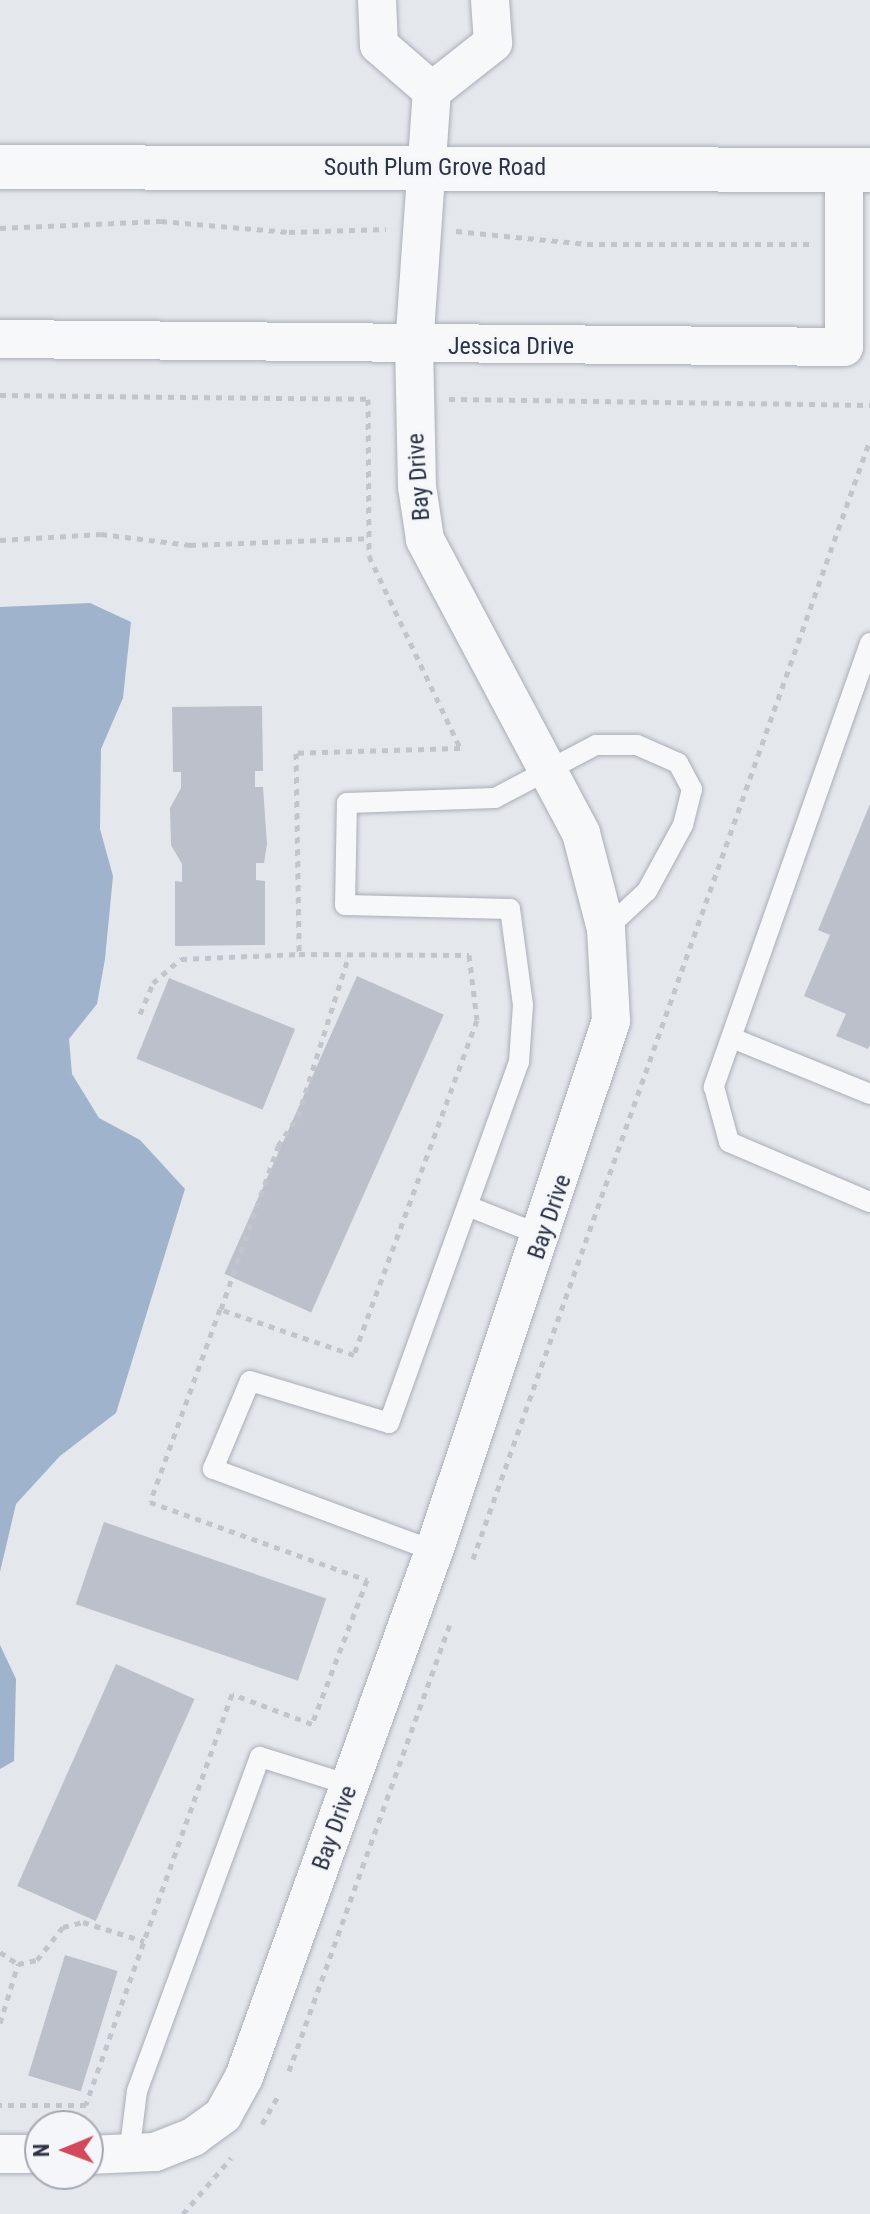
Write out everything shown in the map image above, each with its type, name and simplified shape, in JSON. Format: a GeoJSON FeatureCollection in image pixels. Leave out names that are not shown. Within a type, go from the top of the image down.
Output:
{"type":"FeatureCollection","features":[{"type":"Feature","properties":{"kind":"street"},"geometry":{"type":"LineString","coordinates":[[377,0],[379,45],[432,91],[493,43],[490,0]]}},
{"type":"Feature","properties":{"kind":"street","name":"Bay Drive"},"geometry":{"type":"LineString","coordinates":[[104,2155],[129,2155],[193,2137],[223,2115],[244,2077],[434,1551],[543,1236],[611,1021],[606,929],[581,833],[545,773],[425,539],[414,347],[429,168],[432,91]]}},
{"type":"Feature","properties":{"kind":"street","name":"South Plum Grove Road"},"geometry":{"type":"LineString","coordinates":[[0,167],[857,169]]}},
{"type":"Feature","properties":{"kind":"street","name":"Jessica Drive"},"geometry":{"type":"LineString","coordinates":[[0,339],[414,347],[844,347],[857,169]]}},
{"type":"Feature","properties":{"kind":"street"},"geometry":{"type":"LineString","coordinates":[[0,2154],[24,2154]]}},
{"type":"Feature","properties":{"kind":"lane"},"geometry":{"type":"LineString","coordinates":[[870,643],[714,1087],[729,1142],[870,1202]]}},
{"type":"Feature","properties":{"kind":"lane"},"geometry":{"type":"LineString","coordinates":[[434,1551],[213,1469],[250,1381],[389,1423],[470,1207],[519,1062],[523,1005],[510,909],[345,905],[347,803],[495,798],[596,745],[637,745],[678,763],[692,789],[683,825],[647,891],[606,929]]}},
{"type":"Feature","properties":{"kind":"lane"},"geometry":{"type":"LineString","coordinates":[[732,1038],[870,1094]]}},
{"type":"Feature","properties":{"kind":"lane"},"geometry":{"type":"LineString","coordinates":[[470,1207],[543,1236]]}},
{"type":"Feature","properties":{"kind":"lane"},"geometry":{"type":"LineString","coordinates":[[129,2155],[137,2091],[260,1757],[350,1785]]}},
{"type":"Feature","properties":{"kind":"path"},"geometry":{"type":"LineString","coordinates":[[0,395],[870,405]]}},
{"type":"Feature","properties":{"kind":"path"},"geometry":{"type":"LineString","coordinates":[[299,954],[296,753],[460,748],[369,556],[368,399]]}},
{"type":"Feature","properties":{"kind":"path"},"geometry":{"type":"LineString","coordinates":[[471,1564],[870,440]]}},
{"type":"Feature","properties":{"kind":"path"},"geometry":{"type":"LineString","coordinates":[[0,540],[101,534],[190,545],[370,538]]}},
{"type":"Feature","properties":{"kind":"path"},"geometry":{"type":"LineString","coordinates":[[140,1014],[153,983],[181,959],[299,954],[469,955],[477,1020],[354,1355],[220,1309]]}},
{"type":"Feature","properties":{"kind":"path"},"geometry":{"type":"LineString","coordinates":[[0,2105],[86,2105],[232,1694],[312,1724],[367,1580],[150,1502],[278,1146],[298,1116],[349,955]]}},
{"type":"Feature","properties":{"kind":"path"},"geometry":{"type":"LineString","coordinates":[[286,2077],[455,1609]]}},
{"type":"Feature","properties":{"kind":"path"},"geometry":{"type":"LineString","coordinates":[[0,1952],[18,1964],[37,1960],[63,1927],[83,1922],[144,1941]]}},
{"type":"Feature","properties":{"kind":"path"},"geometry":{"type":"LineString","coordinates":[[0,2023],[18,1964]]}},
{"type":"Feature","properties":{"kind":"path"},"geometry":{"type":"LineString","coordinates":[[251,2138],[281,2092]]}},
{"type":"Feature","properties":{"kind":"path"},"geometry":{"type":"LineString","coordinates":[[183,2214],[240,2148]]}},
{"type":"Feature","properties":{"kind":"water"},"geometry":{"type":"Polygon","coordinates":[[[90,603],[131,622],[123,698],[101,749],[100,829],[113,876],[105,959],[97,1004],[69,1039],[72,1074],[99,1118],[140,1140],[185,1189],[116,1413],[60,1456],[16,1504],[0,1572],[0,607],[90,603]]]}},
{"type":"Feature","properties":{"kind":"water"},"geometry":{"type":"Polygon","coordinates":[[[0,1645],[16,1679],[14,1761],[0,1769],[0,1645]]]}},
{"type":"Feature","properties":{"kind":"building"},"geometry":{"type":"Polygon","coordinates":[[[262,706],[263,771],[255,771],[255,787],[263,787],[267,844],[264,863],[256,863],[256,880],[265,881],[265,945],[175,946],[175,881],[182,882],[182,864],[171,845],[170,808],[181,788],[181,772],[173,772],[172,707],[262,706]]]}},
{"type":"Feature","properties":{"kind":"building"},"geometry":{"type":"Polygon","coordinates":[[[870,804],[868,1049],[836,1036],[846,1014],[804,996],[830,935],[818,930],[870,804]]]}},
{"type":"Feature","properties":{"kind":"building"},"geometry":{"type":"Polygon","coordinates":[[[357,976],[444,1015],[311,1312],[224,1274],[357,976]]]}},
{"type":"Feature","properties":{"kind":"building"},"geometry":{"type":"Polygon","coordinates":[[[169,978],[295,1029],[263,1110],[136,1059],[169,978]]]}},
{"type":"Feature","properties":{"kind":"building"},"geometry":{"type":"Polygon","coordinates":[[[104,1522],[326,1599],[298,1681],[76,1604],[104,1522]]]}},
{"type":"Feature","properties":{"kind":"building"},"geometry":{"type":"Polygon","coordinates":[[[116,1664],[195,1699],[96,1921],[17,1886],[116,1664]]]}},
{"type":"Feature","properties":{"kind":"building"},"geometry":{"type":"Polygon","coordinates":[[[65,1955],[118,1971],[81,2092],[28,2075],[65,1955]]]}}]}
